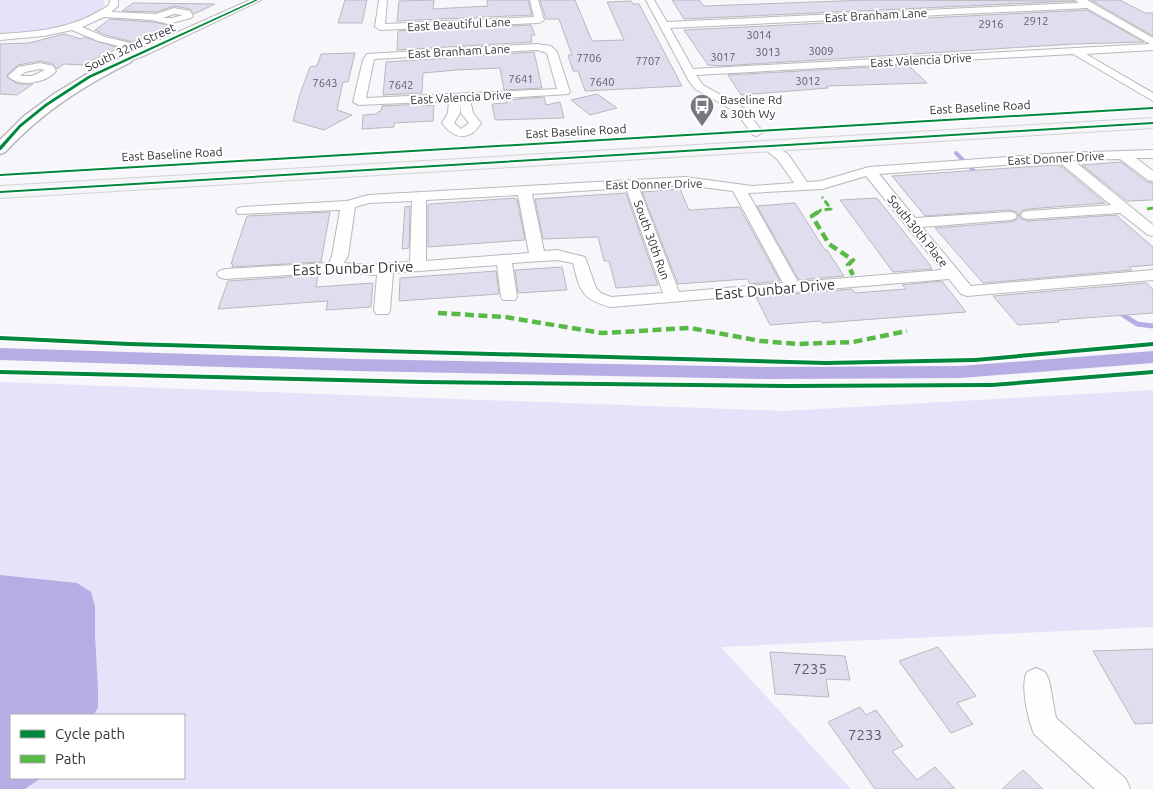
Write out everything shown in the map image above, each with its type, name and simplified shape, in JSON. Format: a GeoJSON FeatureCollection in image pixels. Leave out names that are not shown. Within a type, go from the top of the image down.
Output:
{"type":"FeatureCollection","features":[{"type":"Feature","properties":{"kind":"main road","name":"East Baseline Road"},"geometry":{"type":"LineString","coordinates":[[762,139],[1153,107]]}},
{"type":"Feature","properties":{"kind":"main road","name":"East Baseline Road"},"geometry":{"type":"LineString","coordinates":[[0,175],[462,149],[1153,123]]}},
{"type":"Feature","properties":{"kind":"main road","name":"East Baseline Road"},"geometry":{"type":"LineString","coordinates":[[0,192],[462,149]]}},
{"type":"Feature","properties":{"kind":"street"},"geometry":{"type":"LineString","coordinates":[[0,37],[45,33],[73,27],[103,14],[113,6],[114,0]]}},
{"type":"Feature","properties":{"kind":"street","name":"South 32nd Street"},"geometry":{"type":"LineString","coordinates":[[0,148],[20,126],[46,105],[89,78],[257,0]]}},
{"type":"Feature","properties":{"kind":"street","name":"East Beautiful Lane"},"geometry":{"type":"LineString","coordinates":[[383,0],[380,27],[539,20],[534,0]]}},
{"type":"Feature","properties":{"kind":"street"},"geometry":{"type":"LineString","coordinates":[[650,0],[699,87],[740,110],[762,139],[783,157],[804,186]]}},
{"type":"Feature","properties":{"kind":"street"},"geometry":{"type":"LineString","coordinates":[[1084,2],[1153,42]]}},
{"type":"Feature","properties":{"kind":"street","name":"East Branham Lane"},"geometry":{"type":"LineString","coordinates":[[664,25],[1084,2]]}},
{"type":"Feature","properties":{"kind":"street"},"geometry":{"type":"LineString","coordinates":[[103,14],[157,17]]}},
{"type":"Feature","properties":{"kind":"street"},"geometry":{"type":"LineString","coordinates":[[73,27],[102,40],[104,44],[117,50],[142,52]]}},
{"type":"Feature","properties":{"kind":"street","name":"East Valencia Drive"},"geometry":{"type":"LineString","coordinates":[[689,72],[1153,47]]}},
{"type":"Feature","properties":{"kind":"street","name":"East Branham Lane"},"geometry":{"type":"LineString","coordinates":[[359,102],[368,60],[371,56],[547,48],[552,52],[564,92]]}},
{"type":"Feature","properties":{"kind":"street"},"geometry":{"type":"LineString","coordinates":[[1076,52],[1106,72],[1112,80],[1153,98]]}},
{"type":"Feature","properties":{"kind":"street"},"geometry":{"type":"LineString","coordinates":[[0,76],[13,76]]}},
{"type":"Feature","properties":{"kind":"street"},"geometry":{"type":"LineString","coordinates":[[1128,86],[1153,107]]}},
{"type":"Feature","properties":{"kind":"street","name":"East Valencia Drive"},"geometry":{"type":"LineString","coordinates":[[359,102],[564,92]]}},
{"type":"Feature","properties":{"kind":"street"},"geometry":{"type":"LineString","coordinates":[[460,97],[465,101],[467,113],[475,123],[462,149],[448,124],[454,113],[454,102],[460,97]]}},
{"type":"Feature","properties":{"kind":"street"},"geometry":{"type":"LineString","coordinates":[[762,139],[769,158],[788,187]]}},
{"type":"Feature","properties":{"kind":"street"},"geometry":{"type":"LineString","coordinates":[[1121,154],[1153,178]]}},
{"type":"Feature","properties":{"kind":"street","name":"East Donner Drive"},"geometry":{"type":"LineString","coordinates":[[243,211],[348,205],[368,199],[685,181],[752,190],[822,185],[869,170],[1061,157],[1153,154]]}},
{"type":"Feature","properties":{"kind":"street"},"geometry":{"type":"LineString","coordinates":[[1061,157],[1153,232]]}},
{"type":"Feature","properties":{"kind":"street"},"geometry":{"type":"LineString","coordinates":[[777,171],[792,170]]}},
{"type":"Feature","properties":{"kind":"street","name":"South30th Place"},"geometry":{"type":"LineString","coordinates":[[869,170],[968,291],[1153,275]]}},
{"type":"Feature","properties":{"kind":"street","name":"South 30th Run"},"geometry":{"type":"LineString","coordinates":[[631,184],[673,297]]}},
{"type":"Feature","properties":{"kind":"street"},"geometry":{"type":"LineString","coordinates":[[737,187],[793,287]]}},
{"type":"Feature","properties":{"kind":"street"},"geometry":{"type":"LineString","coordinates":[[524,190],[537,256]]}},
{"type":"Feature","properties":{"kind":"street"},"geometry":{"type":"LineString","coordinates":[[418,266],[419,196]]}},
{"type":"Feature","properties":{"kind":"street"},"geometry":{"type":"LineString","coordinates":[[334,267],[340,256],[348,205]]}},
{"type":"Feature","properties":{"kind":"street"},"geometry":{"type":"LineString","coordinates":[[1028,215],[1124,208]]}},
{"type":"Feature","properties":{"kind":"street"},"geometry":{"type":"LineString","coordinates":[[911,223],[1010,216]]}},
{"type":"Feature","properties":{"kind":"street","name":"East Dunbar Drive"},"geometry":{"type":"LineString","coordinates":[[225,274],[334,267],[346,267],[363,271],[557,255],[580,260],[590,294],[611,302],[954,274]]}},
{"type":"Feature","properties":{"kind":"street"},"geometry":{"type":"LineString","coordinates":[[504,259],[509,297]]}},
{"type":"Feature","properties":{"kind":"street"},"geometry":{"type":"LineString","coordinates":[[382,310],[385,269]]}},
{"type":"Feature","properties":{"kind":"street"},"geometry":{"type":"LineString","coordinates":[[1036,680],[1044,725],[1116,789]]}},
{"type":"Feature","properties":{"kind":"shaded area"},"geometry":{"type":"Polygon","coordinates":[[[0,0],[103,0],[105,3],[98,12],[73,24],[41,31],[0,35],[0,0]]]}},
{"type":"Feature","properties":{"kind":"shaded area"},"geometry":{"type":"Polygon","coordinates":[[[0,382],[783,411],[1153,390],[1153,627],[721,647],[851,789],[0,789],[0,382]]]}},
{"type":"Feature","properties":{"kind":"shaded area"},"geometry":{"type":"Polygon","coordinates":[[[0,575],[77,583],[91,592],[95,606],[98,707],[94,714],[10,714],[10,779],[40,779],[25,789],[0,789],[0,575]]]}},
{"type":"Feature","properties":{"kind":"building"},"geometry":{"type":"Polygon","coordinates":[[[345,0],[367,0],[362,23],[338,23],[345,0]]]}},
{"type":"Feature","properties":{"kind":"building"},"geometry":{"type":"Polygon","coordinates":[[[434,0],[433,9],[488,6],[487,0],[528,0],[532,15],[397,21],[399,1],[434,0]]]}},
{"type":"Feature","properties":{"kind":"building"},"geometry":{"type":"Polygon","coordinates":[[[540,0],[575,0],[592,41],[624,40],[607,2],[631,1],[633,4],[639,4],[682,86],[585,91],[578,71],[573,71],[568,55],[572,55],[559,19],[546,19],[540,0]]]}},
{"type":"Feature","properties":{"kind":"building"},"geometry":{"type":"Polygon","coordinates":[[[672,0],[699,0],[704,6],[869,0],[1075,1],[684,19],[672,0]]]}},
{"type":"Feature","properties":{"kind":"building"},"geometry":{"type":"Polygon","coordinates":[[[1091,0],[1120,0],[1145,13],[1153,13],[1153,36],[1091,0]]]}},
{"type":"Feature","properties":{"kind":"building"},"geometry":{"type":"Polygon","coordinates":[[[133,3],[215,4],[194,14],[190,9],[174,6],[156,12],[122,11],[133,3]]]}},
{"type":"Feature","properties":{"kind":"building"},"geometry":{"type":"Polygon","coordinates":[[[1087,10],[1144,42],[1073,44],[721,66],[708,65],[684,30],[1087,10]]]}},
{"type":"Feature","properties":{"kind":"building"},"geometry":{"type":"Polygon","coordinates":[[[110,19],[170,25],[133,42],[95,30],[110,19]]]}},
{"type":"Feature","properties":{"kind":"building"},"geometry":{"type":"Polygon","coordinates":[[[531,25],[535,35],[531,35],[532,42],[397,50],[398,31],[531,25]]]}},
{"type":"Feature","properties":{"kind":"building"},"geometry":{"type":"Polygon","coordinates":[[[64,34],[81,39],[84,37],[119,48],[82,65],[64,64],[57,69],[53,64],[40,61],[18,65],[7,77],[18,84],[33,84],[17,95],[0,94],[0,44],[29,43],[64,34]]]}},
{"type":"Feature","properties":{"kind":"building"},"geometry":{"type":"Polygon","coordinates":[[[534,52],[542,88],[504,90],[500,68],[423,73],[422,93],[383,95],[386,62],[534,52]]]}},
{"type":"Feature","properties":{"kind":"building"},"geometry":{"type":"Polygon","coordinates":[[[355,53],[348,82],[343,82],[337,110],[352,115],[324,130],[293,121],[310,67],[317,66],[321,54],[355,53]]]}},
{"type":"Feature","properties":{"kind":"building"},"geometry":{"type":"Polygon","coordinates":[[[908,65],[927,83],[827,86],[828,88],[741,95],[728,75],[908,65]]]}},
{"type":"Feature","properties":{"kind":"building"},"geometry":{"type":"Polygon","coordinates":[[[597,94],[617,108],[590,115],[571,100],[597,94]]]}},
{"type":"Feature","properties":{"kind":"building"},"geometry":{"type":"Polygon","coordinates":[[[544,97],[546,105],[560,102],[564,118],[495,120],[492,104],[507,103],[506,100],[544,97]]]}},
{"type":"Feature","properties":{"kind":"building"},"geometry":{"type":"Polygon","coordinates":[[[422,104],[422,106],[434,105],[433,121],[394,123],[394,127],[362,129],[363,115],[377,114],[381,111],[382,106],[422,104]]]}},
{"type":"Feature","properties":{"kind":"building"},"geometry":{"type":"Polygon","coordinates":[[[1121,162],[1147,182],[1153,183],[1153,200],[1127,201],[1082,165],[1121,162]]]}},
{"type":"Feature","properties":{"kind":"building"},"geometry":{"type":"Polygon","coordinates":[[[1061,166],[1105,203],[1028,209],[1023,210],[1019,214],[1021,219],[1028,221],[1116,215],[1153,247],[1153,265],[1129,267],[1132,270],[983,283],[935,228],[1010,222],[1015,221],[1019,217],[1017,212],[1010,210],[925,216],[892,176],[1061,166]]]}},
{"type":"Feature","properties":{"kind":"building"},"geometry":{"type":"Polygon","coordinates":[[[680,189],[689,210],[739,207],[780,281],[750,284],[747,279],[678,284],[642,192],[680,189]]]}},
{"type":"Feature","properties":{"kind":"building"},"geometry":{"type":"Polygon","coordinates":[[[626,193],[658,285],[616,288],[609,261],[604,261],[598,237],[543,239],[535,199],[626,193]]]}},
{"type":"Feature","properties":{"kind":"building"},"geometry":{"type":"Polygon","coordinates":[[[515,198],[525,240],[428,247],[428,205],[515,198]]]}},
{"type":"Feature","properties":{"kind":"building"},"geometry":{"type":"Polygon","coordinates":[[[877,198],[932,269],[893,272],[840,200],[877,198]]]}},
{"type":"Feature","properties":{"kind":"building"},"geometry":{"type":"Polygon","coordinates":[[[795,203],[844,276],[799,280],[757,206],[795,203]]]}},
{"type":"Feature","properties":{"kind":"building"},"geometry":{"type":"Polygon","coordinates":[[[410,206],[409,248],[402,249],[405,207],[410,206]]]}},
{"type":"Feature","properties":{"kind":"building"},"geometry":{"type":"Polygon","coordinates":[[[330,212],[321,262],[232,267],[233,264],[231,264],[247,216],[330,212]]]}},
{"type":"Feature","properties":{"kind":"building"},"geometry":{"type":"Polygon","coordinates":[[[562,267],[567,290],[518,293],[515,270],[562,267]]]}},
{"type":"Feature","properties":{"kind":"building"},"geometry":{"type":"Polygon","coordinates":[[[496,271],[499,294],[399,301],[400,278],[496,271]]]}},
{"type":"Feature","properties":{"kind":"building"},"geometry":{"type":"Polygon","coordinates":[[[318,275],[316,287],[373,283],[371,307],[326,310],[328,301],[218,309],[228,281],[318,275]]]}},
{"type":"Feature","properties":{"kind":"building"},"geometry":{"type":"Polygon","coordinates":[[[942,281],[966,312],[770,325],[756,297],[852,289],[855,293],[906,289],[902,285],[942,281]]]}},
{"type":"Feature","properties":{"kind":"building"},"geometry":{"type":"Polygon","coordinates":[[[1146,283],[1153,289],[1153,313],[1058,320],[1059,322],[1018,325],[993,296],[1146,283]]]}},
{"type":"Feature","properties":{"kind":"building"},"geometry":{"type":"Polygon","coordinates":[[[938,647],[976,696],[957,703],[973,724],[951,733],[899,661],[938,647]]]}},
{"type":"Feature","properties":{"kind":"building"},"geometry":{"type":"Polygon","coordinates":[[[1153,649],[1153,723],[1135,724],[1093,651],[1153,649]]]}},
{"type":"Feature","properties":{"kind":"building"},"geometry":{"type":"Polygon","coordinates":[[[770,652],[845,656],[850,680],[826,679],[829,697],[775,694],[770,652]]]}},
{"type":"Feature","properties":{"kind":"building"},"geometry":{"type":"Polygon","coordinates":[[[860,707],[866,715],[876,710],[903,746],[892,751],[917,780],[935,767],[955,789],[875,789],[828,722],[860,707]]]}},
{"type":"Feature","properties":{"kind":"building"},"geometry":{"type":"Polygon","coordinates":[[[1023,770],[1043,789],[1002,789],[1023,770]]]}},
{"type":"Feature","properties":{"kind":"waterway"},"geometry":{"type":"LineString","coordinates":[[956,153],[978,175]]}},
{"type":"Feature","properties":{"kind":"waterway"},"geometry":{"type":"LineString","coordinates":[[1117,311],[1137,324],[1153,326]]}},
{"type":"Feature","properties":{"kind":"waterway"},"geometry":{"type":"LineString","coordinates":[[0,354],[356,365],[768,373],[960,372],[1153,357]]}},
{"type":"Feature","properties":{"kind":"marked path"},"geometry":{"type":"LineString","coordinates":[[822,197],[831,209],[821,210],[812,216],[829,244],[853,260],[848,265],[853,275]]}},
{"type":"Feature","properties":{"kind":"marked path"},"geometry":{"type":"LineString","coordinates":[[1147,209],[1153,208]]}},
{"type":"Feature","properties":{"kind":"marked path"},"geometry":{"type":"LineString","coordinates":[[438,313],[514,318],[602,333],[690,328],[761,341],[797,344],[853,342],[890,336],[907,331]]}},
{"type":"Feature","properties":{"kind":"cycle path"},"geometry":{"type":"LineString","coordinates":[[0,149],[20,126],[46,105],[89,77],[257,0]]}},
{"type":"Feature","properties":{"kind":"cycle path"},"geometry":{"type":"LineString","coordinates":[[0,175],[1153,108]]}},
{"type":"Feature","properties":{"kind":"cycle path"},"geometry":{"type":"LineString","coordinates":[[0,192],[1153,123]]}},
{"type":"Feature","properties":{"kind":"cycle path"},"geometry":{"type":"LineString","coordinates":[[0,338],[129,344],[826,363],[975,360],[1153,344]]}},
{"type":"Feature","properties":{"kind":"cycle path"},"geometry":{"type":"LineString","coordinates":[[0,372],[423,382],[786,386],[992,385],[1153,372]]}},
{"type":"Feature","properties":{"kind":"place","name":"Baseline Rd & 30th Wy"},"geometry":{"type":"Point","coordinates":[702,127]}}]}
